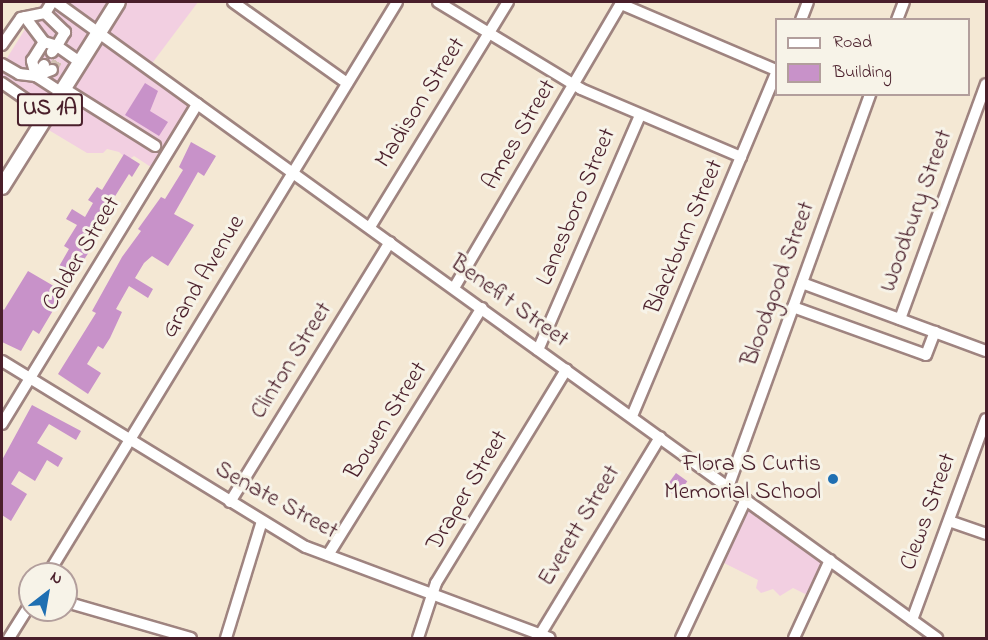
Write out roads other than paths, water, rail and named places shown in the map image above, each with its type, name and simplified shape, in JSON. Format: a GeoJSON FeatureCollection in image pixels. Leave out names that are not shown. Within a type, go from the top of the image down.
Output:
{"type":"FeatureCollection","features":[{"type":"Feature","properties":{"kind":"main road","name":"US 1A"},"geometry":{"type":"LineString","coordinates":[[2,187],[117,2]]}},
{"type":"Feature","properties":{"kind":"street"},"geometry":{"type":"LineString","coordinates":[[45,13],[54,2]]}},
{"type":"Feature","properties":{"kind":"street","name":"Benefit Street"},"geometry":{"type":"LineString","coordinates":[[54,2],[370,227],[830,560],[912,620],[922,634],[937,639]]}},
{"type":"Feature","properties":{"kind":"street"},"geometry":{"type":"LineString","coordinates":[[233,2],[347,83]]}},
{"type":"Feature","properties":{"kind":"street","name":"Grand Avenue"},"geometry":{"type":"LineString","coordinates":[[55,562],[397,2]]}},
{"type":"Feature","properties":{"kind":"street"},"geometry":{"type":"LineString","coordinates":[[438,2],[573,84],[741,157]]}},
{"type":"Feature","properties":{"kind":"street","name":"Madison Street"},"geometry":{"type":"LineString","coordinates":[[370,227],[508,2]]}},
{"type":"Feature","properties":{"kind":"street"},"geometry":{"type":"LineString","coordinates":[[802,18],[808,2]]}},
{"type":"Feature","properties":{"kind":"street"},"geometry":{"type":"LineString","coordinates":[[898,18],[904,2]]}},
{"type":"Feature","properties":{"kind":"street"},"geometry":{"type":"LineString","coordinates":[[622,3],[775,71]]}},
{"type":"Feature","properties":{"kind":"street","name":"Ames Street"},"geometry":{"type":"LineString","coordinates":[[454,288],[622,3]]}},
{"type":"Feature","properties":{"kind":"street"},"geometry":{"type":"LineString","coordinates":[[28,13],[45,13],[65,32]]}},
{"type":"Feature","properties":{"kind":"street"},"geometry":{"type":"LineString","coordinates":[[28,13],[44,42],[80,62]]}},
{"type":"Feature","properties":{"kind":"street"},"geometry":{"type":"LineString","coordinates":[[2,45],[28,13]]}},
{"type":"Feature","properties":{"kind":"street"},"geometry":{"type":"LineString","coordinates":[[58,51],[65,32],[76,17]]}},
{"type":"Feature","properties":{"kind":"street"},"geometry":{"type":"LineString","coordinates":[[36,76],[32,61],[44,42]]}},
{"type":"Feature","properties":{"kind":"street"},"geometry":{"type":"LineString","coordinates":[[2,64],[19,74],[36,76],[155,146]]}},
{"type":"Feature","properties":{"kind":"street"},"geometry":{"type":"LineString","coordinates":[[36,76],[48,67]]}},
{"type":"Feature","properties":{"kind":"street","name":"Blackburn Street"},"geometry":{"type":"LineString","coordinates":[[632,416],[775,77]]}},
{"type":"Feature","properties":{"kind":"street"},"geometry":{"type":"LineString","coordinates":[[2,83],[47,114]]}},
{"type":"Feature","properties":{"kind":"street","name":"Woodbury Street"},"geometry":{"type":"LineString","coordinates":[[900,319],[987,84]]}},
{"type":"Feature","properties":{"kind":"street","name":"Bloodgood Street"},"geometry":{"type":"LineString","coordinates":[[728,487],[869,96]]}},
{"type":"Feature","properties":{"kind":"street","name":"Calder Street"},"geometry":{"type":"LineString","coordinates":[[2,424],[197,104]]}},
{"type":"Feature","properties":{"kind":"street","name":"Lanesboro Street"},"geometry":{"type":"LineString","coordinates":[[538,350],[640,115]]}},
{"type":"Feature","properties":{"kind":"street","name":"Clinton Street"},"geometry":{"type":"LineString","coordinates":[[230,502],[390,242]]}},
{"type":"Feature","properties":{"kind":"street"},"geometry":{"type":"LineString","coordinates":[[802,284],[987,351]]}},
{"type":"Feature","properties":{"kind":"street"},"geometry":{"type":"LineString","coordinates":[[793,307],[926,355],[934,332]]}},
{"type":"Feature","properties":{"kind":"street","name":"Bowen Street"},"geometry":{"type":"LineString","coordinates":[[328,555],[482,308]]}},
{"type":"Feature","properties":{"kind":"street","name":"Senate Street"},"geometry":{"type":"LineString","coordinates":[[2,361],[230,502],[328,555],[538,637],[550,639]]}},
{"type":"Feature","properties":{"kind":"street","name":"Draper Street"},"geometry":{"type":"LineString","coordinates":[[417,639],[430,594],[566,370]]}},
{"type":"Feature","properties":{"kind":"street","name":"Clews Street"},"geometry":{"type":"LineString","coordinates":[[912,620],[986,420]]}},
{"type":"Feature","properties":{"kind":"street","name":"Everett Street"},"geometry":{"type":"LineString","coordinates":[[538,637],[660,437]]}},
{"type":"Feature","properties":{"kind":"street"},"geometry":{"type":"LineString","coordinates":[[681,639],[746,499]]}},
{"type":"Feature","properties":{"kind":"street"},"geometry":{"type":"LineString","coordinates":[[226,639],[262,521]]}},
{"type":"Feature","properties":{"kind":"street"},"geometry":{"type":"LineString","coordinates":[[949,521],[987,534]]}},
{"type":"Feature","properties":{"kind":"street"},"geometry":{"type":"LineString","coordinates":[[794,639],[830,560]]}},
{"type":"Feature","properties":{"kind":"street"},"geometry":{"type":"LineString","coordinates":[[78,606],[191,639]]}},
{"type":"Feature","properties":{"kind":"street"},"geometry":{"type":"LineString","coordinates":[[9,639],[19,622]]}},
{"type":"Feature","properties":{"kind":"tunnel"},"geometry":{"type":"LineString","coordinates":[[52,70],[60,56]]}},
{"type":"Feature","properties":{"kind":"place","name":"Flora S Curtis Memorial School"},"geometry":{"type":"Point","coordinates":[833,479]}}]}
